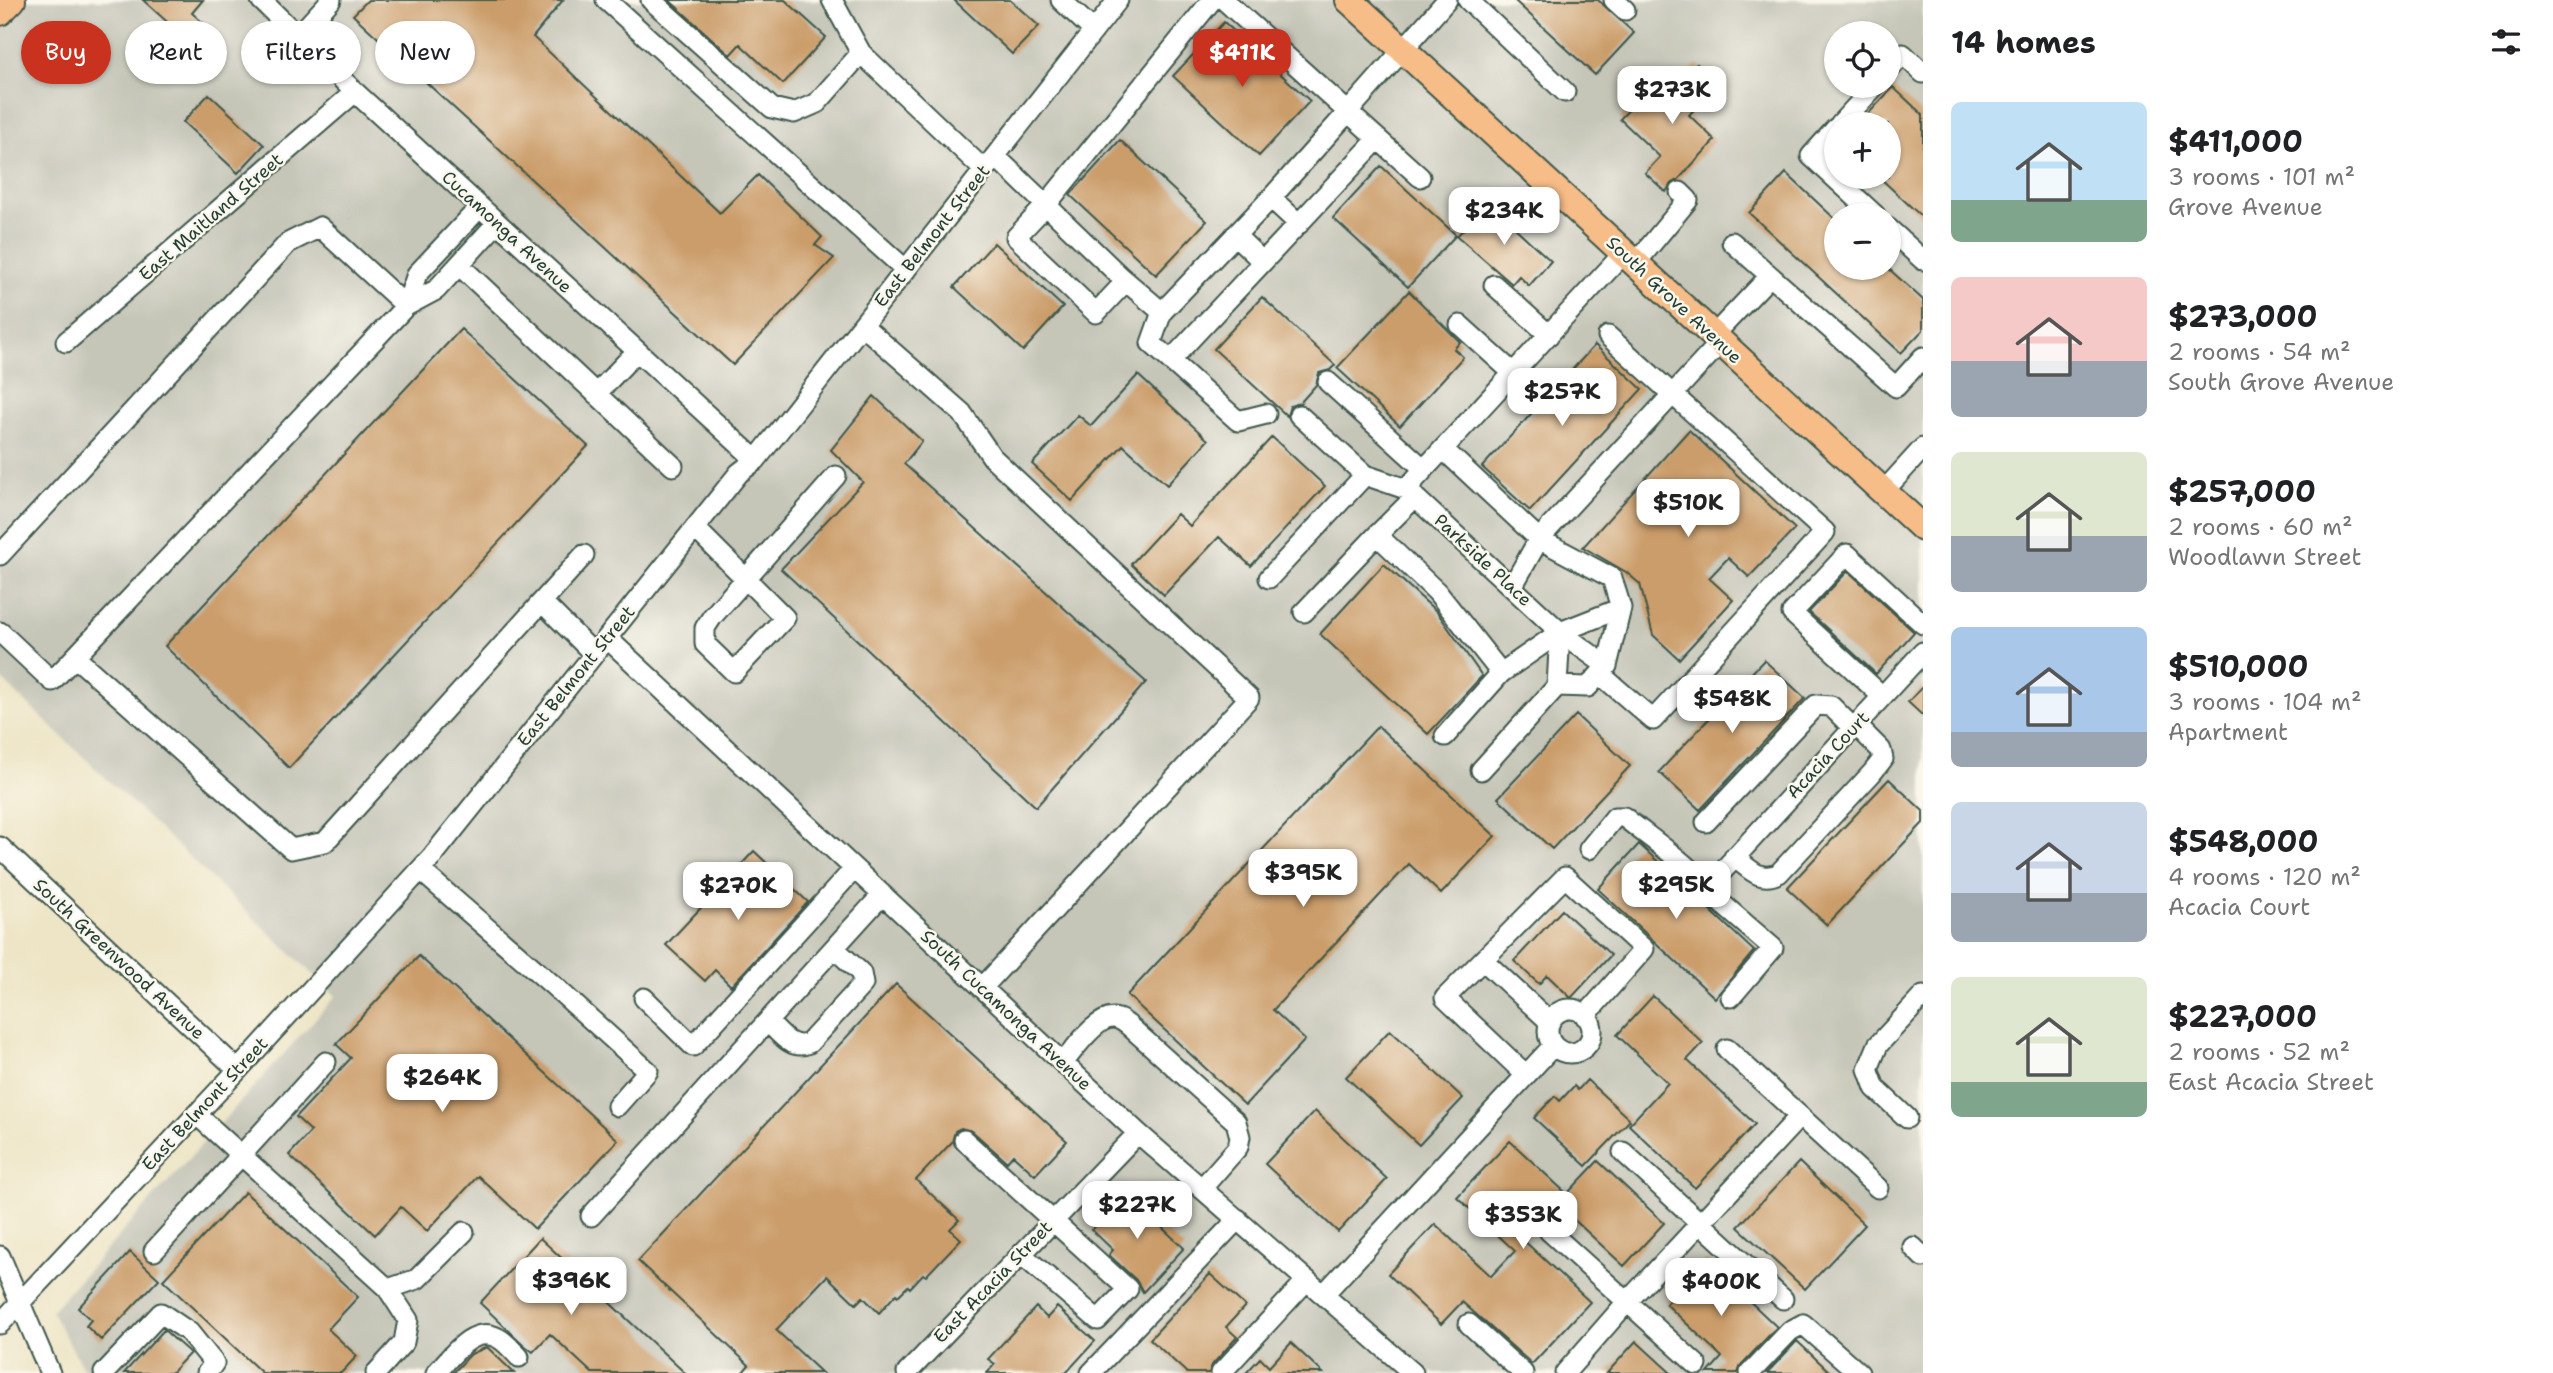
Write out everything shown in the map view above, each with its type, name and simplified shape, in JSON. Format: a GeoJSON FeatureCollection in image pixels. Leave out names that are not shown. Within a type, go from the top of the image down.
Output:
{"type":"FeatureCollection","features":[{"type":"Feature","properties":{"kind":"main road"},"geometry":{"type":"LineString","coordinates":[[0,12],[12,0]]}},
{"type":"Feature","properties":{"kind":"main road","name":"South Grove Avenue"},"geometry":{"type":"LineString","coordinates":[[1349,0],[1923,528]]}},
{"type":"Feature","properties":{"kind":"street"},"geometry":{"type":"LineString","coordinates":[[312,21],[331,0]]}},
{"type":"Feature","properties":{"kind":"street"},"geometry":{"type":"LineString","coordinates":[[606,0],[905,270]]}},
{"type":"Feature","properties":{"kind":"street"},"geometry":{"type":"LineString","coordinates":[[651,0],[772,108],[794,113],[817,103],[861,53]]}},
{"type":"Feature","properties":{"kind":"street"},"geometry":{"type":"LineString","coordinates":[[832,0],[861,53],[989,163],[1046,205],[1161,312]]}},
{"type":"Feature","properties":{"kind":"street"},"geometry":{"type":"LineString","coordinates":[[1061,0],[1094,31]]}},
{"type":"Feature","properties":{"kind":"street","name":"East Belmont Street"},"geometry":{"type":"LineString","coordinates":[[0,1324],[238,1070],[420,870],[739,473],[756,460],[1118,0]]}},
{"type":"Feature","properties":{"kind":"street"},"geometry":{"type":"LineString","coordinates":[[1126,281],[1096,313],[1016,237],[1046,205],[1212,0]]}},
{"type":"Feature","properties":{"kind":"street"},"geometry":{"type":"LineString","coordinates":[[1224,0],[1420,177]]}},
{"type":"Feature","properties":{"kind":"street"},"geometry":{"type":"LineString","coordinates":[[1266,414],[1238,421],[1151,343],[1161,312],[1270,198],[1447,0]]}},
{"type":"Feature","properties":{"kind":"street"},"geometry":{"type":"LineString","coordinates":[[1468,0],[1566,92]]}},
{"type":"Feature","properties":{"kind":"street","name":"Cucamonga Avenue"},"geometry":{"type":"LineString","coordinates":[[266,2],[284,21]]}},
{"type":"Feature","properties":{"kind":"street"},"geometry":{"type":"LineString","coordinates":[[1901,56],[1903,54],[1923,73]]}},
{"type":"Feature","properties":{"kind":"street","name":"Cucamonga Avenue"},"geometry":{"type":"LineString","coordinates":[[347,84],[756,460]]}},
{"type":"Feature","properties":{"kind":"street","name":"East Maitland Street"},"geometry":{"type":"LineString","coordinates":[[66,342],[355,92]]}},
{"type":"Feature","properties":{"kind":"street"},"geometry":{"type":"LineString","coordinates":[[1850,112],[1864,98]]}},
{"type":"Feature","properties":{"kind":"street"},"geometry":{"type":"LineString","coordinates":[[1171,360],[1378,139]]}},
{"type":"Feature","properties":{"kind":"street"},"geometry":{"type":"LineString","coordinates":[[1824,141],[1811,156],[1824,168]]}},
{"type":"Feature","properties":{"kind":"street"},"geometry":{"type":"LineString","coordinates":[[1847,189],[1862,203]]}},
{"type":"Feature","properties":{"kind":"street"},"geometry":{"type":"LineString","coordinates":[[1304,612],[1377,535],[1410,493],[1424,469],[1513,373],[1688,200],[1680,191]]}},
{"type":"Feature","properties":{"kind":"street"},"geometry":{"type":"LineString","coordinates":[[1270,198],[1299,223]]}},
{"type":"Feature","properties":{"kind":"street"},"geometry":{"type":"LineString","coordinates":[[406,306],[417,274],[480,207]]}},
{"type":"Feature","properties":{"kind":"street"},"geometry":{"type":"LineString","coordinates":[[0,632],[52,681],[406,306],[436,290],[497,223]]}},
{"type":"Feature","properties":{"kind":"street"},"geometry":{"type":"LineString","coordinates":[[0,555],[288,243],[320,227],[406,306]]}},
{"type":"Feature","properties":{"kind":"street"},"geometry":{"type":"LineString","coordinates":[[1235,235],[1263,262]]}},
{"type":"Feature","properties":{"kind":"street"},"geometry":{"type":"LineString","coordinates":[[1901,240],[1923,260]]}},
{"type":"Feature","properties":{"kind":"street"},"geometry":{"type":"LineString","coordinates":[[1732,242],[1896,387],[1923,357]]}},
{"type":"Feature","properties":{"kind":"street"},"geometry":{"type":"LineString","coordinates":[[459,265],[674,466]]}},
{"type":"Feature","properties":{"kind":"street"},"geometry":{"type":"LineString","coordinates":[[1512,587],[1539,539],[1672,395],[1770,276]]}},
{"type":"Feature","properties":{"kind":"street"},"geometry":{"type":"LineString","coordinates":[[1494,285],[1549,335]]}},
{"type":"Feature","properties":{"kind":"street"},"geometry":{"type":"LineString","coordinates":[[1460,325],[1513,373]]}},
{"type":"Feature","properties":{"kind":"street"},"geometry":{"type":"LineString","coordinates":[[862,326],[962,413],[992,457],[1249,698],[982,988]]}},
{"type":"Feature","properties":{"kind":"street"},"geometry":{"type":"LineString","coordinates":[[1608,336],[1672,395]]}},
{"type":"Feature","properties":{"kind":"street"},"geometry":{"type":"LineString","coordinates":[[596,394],[637,351]]}},
{"type":"Feature","properties":{"kind":"street"},"geometry":{"type":"LineString","coordinates":[[1328,382],[1424,469]]}},
{"type":"Feature","properties":{"kind":"street","name":"Parkside Place"},"geometry":{"type":"LineString","coordinates":[[1410,493],[1603,670],[1653,720],[1825,532],[1672,395]]}},
{"type":"Feature","properties":{"kind":"street"},"geometry":{"type":"LineString","coordinates":[[1298,415],[1365,475],[1410,493]]}},
{"type":"Feature","properties":{"kind":"street"},"geometry":{"type":"LineString","coordinates":[[1883,492],[1923,448]]}},
{"type":"Feature","properties":{"kind":"street"},"geometry":{"type":"LineString","coordinates":[[1443,449],[1539,539],[1612,578],[1620,608],[1603,670],[1588,687],[1557,686]]}},
{"type":"Feature","properties":{"kind":"street"},"geometry":{"type":"LineString","coordinates":[[1269,578],[1365,475]]}},
{"type":"Feature","properties":{"kind":"street"},"geometry":{"type":"LineString","coordinates":[[695,528],[745,578],[785,618],[734,672],[705,644],[705,628],[745,578],[836,476]]}},
{"type":"Feature","properties":{"kind":"street"},"geometry":{"type":"LineString","coordinates":[[1377,535],[1437,592],[1501,673]]}},
{"type":"Feature","properties":{"kind":"street"},"geometry":{"type":"LineString","coordinates":[[1882,696],[1792,613],[1847,554],[1923,624]]}},
{"type":"Feature","properties":{"kind":"street"},"geometry":{"type":"LineString","coordinates":[[75,657],[291,849],[325,842],[584,555]]}},
{"type":"Feature","properties":{"kind":"street"},"geometry":{"type":"LineString","coordinates":[[542,602],[594,654]]}},
{"type":"Feature","properties":{"kind":"street"},"geometry":{"type":"LineString","coordinates":[[1445,736],[1501,673],[1560,632],[1620,608]]}},
{"type":"Feature","properties":{"kind":"street"},"geometry":{"type":"LineString","coordinates":[[1481,770],[1557,686],[1560,632]]}},
{"type":"Feature","properties":{"kind":"street","name":"South Cucamonga Avenue"},"geometry":{"type":"LineString","coordinates":[[607,638],[1138,1133],[1413,1373]]}},
{"type":"Feature","properties":{"kind":"street","name":"Acacia Court"},"geometry":{"type":"LineString","coordinates":[[1707,888],[1923,652]]}},
{"type":"Feature","properties":{"kind":"street"},"geometry":{"type":"LineString","coordinates":[[1706,822],[1815,705],[1831,706],[1881,750],[1883,759],[1779,873],[1768,878],[1759,876],[1734,857]]}},
{"type":"Feature","properties":{"kind":"street"},"geometry":{"type":"LineString","coordinates":[[1590,849],[1615,817],[1624,817],[1773,948],[1731,997]]}},
{"type":"Feature","properties":{"kind":"street","name":"South Greenwood Avenue"},"geometry":{"type":"LineString","coordinates":[[0,847],[238,1070]]}},
{"type":"Feature","properties":{"kind":"street"},"geometry":{"type":"LineString","coordinates":[[644,998],[693,1046],[854,869]]}},
{"type":"Feature","properties":{"kind":"street"},"geometry":{"type":"LineString","coordinates":[[420,870],[648,1071],[617,1106]]}},
{"type":"Feature","properties":{"kind":"street"},"geometry":{"type":"LineString","coordinates":[[1526,1075],[1445,998],[1566,877],[1644,949],[1586,1016]]}},
{"type":"Feature","properties":{"kind":"street"},"geometry":{"type":"LineString","coordinates":[[591,1216],[882,895]]}},
{"type":"Feature","properties":{"kind":"street"},"geometry":{"type":"LineString","coordinates":[[768,1022],[792,1044],[802,1046],[809,1043],[863,984],[861,973],[834,948]]}},
{"type":"Feature","properties":{"kind":"street"},"geometry":{"type":"LineString","coordinates":[[1483,961],[1550,1022]]}},
{"type":"Feature","properties":{"kind":"street"},"geometry":{"type":"LineString","coordinates":[[1907,1118],[1875,1088],[1868,1069],[1878,1045],[1923,996]]}},
{"type":"Feature","properties":{"kind":"street"},"geometry":{"type":"LineString","coordinates":[[1573,1009],[1586,1016],[1592,1029],[1588,1044],[1569,1054],[1562,1052],[1553,1046],[1548,1036],[1550,1022],[1554,1016],[1566,1010],[1573,1009]]}},
{"type":"Feature","properties":{"kind":"street"},"geometry":{"type":"LineString","coordinates":[[1063,1063],[1098,1023],[1108,1018],[1118,1018],[1236,1122],[1240,1137],[1238,1147],[1202,1188]]}},
{"type":"Feature","properties":{"kind":"street"},"geometry":{"type":"LineString","coordinates":[[1324,1294],[1553,1046]]}},
{"type":"Feature","properties":{"kind":"street"},"geometry":{"type":"LineString","coordinates":[[1727,1049],[1878,1188]]}},
{"type":"Feature","properties":{"kind":"street"},"geometry":{"type":"LineString","coordinates":[[154,1251],[326,1062]]}},
{"type":"Feature","properties":{"kind":"street"},"geometry":{"type":"LineString","coordinates":[[196,1114],[388,1289],[408,1320],[404,1342],[376,1373]]}},
{"type":"Feature","properties":{"kind":"street"},"geometry":{"type":"LineString","coordinates":[[1565,1373],[1700,1222],[1800,1116]]}},
{"type":"Feature","properties":{"kind":"street","name":"East Acacia Street"},"geometry":{"type":"LineString","coordinates":[[908,1372],[1138,1133]]}},
{"type":"Feature","properties":{"kind":"street"},"geometry":{"type":"LineString","coordinates":[[964,1140],[1128,1289],[1098,1320],[1021,1254]]}},
{"type":"Feature","properties":{"kind":"street"},"geometry":{"type":"LineString","coordinates":[[1623,1152],[1783,1298]]}},
{"type":"Feature","properties":{"kind":"street"},"geometry":{"type":"LineString","coordinates":[[1091,1373],[1238,1219]]}},
{"type":"Feature","properties":{"kind":"street"},"geometry":{"type":"LineString","coordinates":[[1549,1231],[1697,1365]]}},
{"type":"Feature","properties":{"kind":"street"},"geometry":{"type":"LineString","coordinates":[[388,1289],[417,1279],[464,1232]]}},
{"type":"Feature","properties":{"kind":"street"},"geometry":{"type":"LineString","coordinates":[[0,1256],[50,1373]]}},
{"type":"Feature","properties":{"kind":"street"},"geometry":{"type":"LineString","coordinates":[[1221,1373],[1307,1280]]}},
{"type":"Feature","properties":{"kind":"street"},"geometry":{"type":"LineString","coordinates":[[104,1373],[161,1313],[189,1332],[214,1363],[207,1373]]}},
{"type":"Feature","properties":{"kind":"street"},"geometry":{"type":"LineString","coordinates":[[1469,1324],[1523,1373]]}},
{"type":"Feature","properties":{"kind":"street"},"geometry":{"type":"LineString","coordinates":[[1750,1373],[1790,1331],[1803,1324],[1859,1373]]}},
{"type":"Feature","properties":{"kind":"street"},"geometry":{"type":"LineString","coordinates":[[436,1373],[477,1335],[499,1338],[519,1357]]}},
{"type":"Feature","properties":{"kind":"shaded area"},"geometry":{"type":"Polygon","coordinates":[[[0,0],[1923,0],[1923,1373],[86,1373],[51,1311],[336,996],[0,678],[0,0]]]}},
{"type":"Feature","properties":{"kind":"building"},"geometry":{"type":"Polygon","coordinates":[[[143,0],[203,0],[192,13],[201,21],[166,21],[143,0]]]}},
{"type":"Feature","properties":{"kind":"building"},"geometry":{"type":"Polygon","coordinates":[[[368,0],[563,0],[533,37],[720,213],[758,175],[822,237],[815,245],[834,258],[733,365],[428,84],[475,84],[475,21],[375,21],[375,35],[353,15],[368,0]]]}},
{"type":"Feature","properties":{"kind":"building"},"geometry":{"type":"Polygon","coordinates":[[[669,0],[785,0],[826,37],[783,84],[740,44],[730,55],[669,0]]]}},
{"type":"Feature","properties":{"kind":"building"},"geometry":{"type":"Polygon","coordinates":[[[954,0],[1010,0],[1039,26],[1012,54],[954,0]]]}},
{"type":"Feature","properties":{"kind":"building"},"geometry":{"type":"Polygon","coordinates":[[[1514,0],[1598,0],[1634,33],[1595,75],[1514,0]]]}},
{"type":"Feature","properties":{"kind":"building"},"geometry":{"type":"Polygon","coordinates":[[[1224,22],[1310,101],[1259,156],[1173,76],[1224,22]]]}},
{"type":"Feature","properties":{"kind":"building"},"geometry":{"type":"Polygon","coordinates":[[[1697,64],[1718,83],[1689,115],[1715,140],[1666,192],[1645,173],[1660,157],[1620,119],[1652,85],[1665,97],[1697,64]]]}},
{"type":"Feature","properties":{"kind":"building"},"geometry":{"type":"Polygon","coordinates":[[[209,94],[264,145],[238,173],[183,122],[209,94]]]}},
{"type":"Feature","properties":{"kind":"building"},"geometry":{"type":"Polygon","coordinates":[[[1901,94],[1923,115],[1923,218],[1892,189],[1901,189],[1901,112],[1870,112],[1883,98],[1901,98],[1901,94]]]}},
{"type":"Feature","properties":{"kind":"building"},"geometry":{"type":"Polygon","coordinates":[[[1120,140],[1207,221],[1156,275],[1070,195],[1120,140]]]}},
{"type":"Feature","properties":{"kind":"building"},"geometry":{"type":"Polygon","coordinates":[[[1381,166],[1456,235],[1408,287],[1333,218],[1381,166]]]}},
{"type":"Feature","properties":{"kind":"building"},"geometry":{"type":"Polygon","coordinates":[[[1786,173],[1824,209],[1824,280],[1901,280],[1923,300],[1923,330],[1901,353],[1749,213],[1786,173]]]}},
{"type":"Feature","properties":{"kind":"building"},"geometry":{"type":"Polygon","coordinates":[[[1488,203],[1551,261],[1529,286],[1519,276],[1512,284],[1457,236],[1488,203]]]}},
{"type":"Feature","properties":{"kind":"building"},"geometry":{"type":"Polygon","coordinates":[[[994,243],[1063,307],[1023,351],[954,287],[994,243]]]}},
{"type":"Feature","properties":{"kind":"building"},"geometry":{"type":"Polygon","coordinates":[[[1409,291],[1460,342],[1454,349],[1463,357],[1400,426],[1337,368],[1409,291]]]}},
{"type":"Feature","properties":{"kind":"building"},"geometry":{"type":"Polygon","coordinates":[[[1262,297],[1335,365],[1330,370],[1319,373],[1316,385],[1300,403],[1290,406],[1287,416],[1214,349],[1262,297]]]}},
{"type":"Feature","properties":{"kind":"building"},"geometry":{"type":"Polygon","coordinates":[[[461,329],[588,446],[289,768],[165,646],[461,329]]]}},
{"type":"Feature","properties":{"kind":"building"},"geometry":{"type":"Polygon","coordinates":[[[1595,345],[1642,389],[1530,511],[1482,467],[1595,345]]]}},
{"type":"Feature","properties":{"kind":"building"},"geometry":{"type":"Polygon","coordinates":[[[1138,375],[1208,440],[1167,485],[1123,445],[1072,501],[1032,464],[1078,415],[1091,426],[1138,375]]]}},
{"type":"Feature","properties":{"kind":"building"},"geometry":{"type":"Polygon","coordinates":[[[874,396],[922,441],[904,464],[1146,682],[1036,807],[781,569],[863,482],[831,450],[874,396]]]}},
{"type":"Feature","properties":{"kind":"building"},"geometry":{"type":"Polygon","coordinates":[[[1689,430],[1795,529],[1749,577],[1728,558],[1709,578],[1733,600],[1679,659],[1653,635],[1640,584],[1626,572],[1583,547],[1689,430]]]}},
{"type":"Feature","properties":{"kind":"building"},"geometry":{"type":"Polygon","coordinates":[[[1272,437],[1325,486],[1251,566],[1219,537],[1164,595],[1131,564],[1177,514],[1190,526],[1272,437]]]}},
{"type":"Feature","properties":{"kind":"building"},"geometry":{"type":"Polygon","coordinates":[[[1384,564],[1437,612],[1482,676],[1428,734],[1320,634],[1384,564]]]}},
{"type":"Feature","properties":{"kind":"building"},"geometry":{"type":"Polygon","coordinates":[[[1848,571],[1914,632],[1876,674],[1809,612],[1848,571]]]}},
{"type":"Feature","properties":{"kind":"building"},"geometry":{"type":"Polygon","coordinates":[[[1764,660],[1805,698],[1700,810],[1659,772],[1764,660]]]}},
{"type":"Feature","properties":{"kind":"building"},"geometry":{"type":"Polygon","coordinates":[[[1923,686],[1923,716],[1908,702],[1923,686]]]}},
{"type":"Feature","properties":{"kind":"building"},"geometry":{"type":"Polygon","coordinates":[[[1576,715],[1630,766],[1552,849],[1498,798],[1576,715]]]}},
{"type":"Feature","properties":{"kind":"building"},"geometry":{"type":"Polygon","coordinates":[[[1378,726],[1495,836],[1441,894],[1409,864],[1273,1010],[1305,1040],[1245,1105],[1127,995],[1378,726]]]}},
{"type":"Feature","properties":{"kind":"building"},"geometry":{"type":"Polygon","coordinates":[[[1889,779],[1923,811],[1923,823],[1827,925],[1787,888],[1889,779]]]}},
{"type":"Feature","properties":{"kind":"building"},"geometry":{"type":"Polygon","coordinates":[[[1639,844],[1754,951],[1715,998],[1598,889],[1639,844]]]}},
{"type":"Feature","properties":{"kind":"building"},"geometry":{"type":"Polygon","coordinates":[[[754,851],[808,902],[731,986],[715,970],[705,981],[666,945],[754,851]]]}},
{"type":"Feature","properties":{"kind":"building"},"geometry":{"type":"Polygon","coordinates":[[[1562,910],[1611,955],[1571,998],[1547,975],[1539,984],[1514,961],[1562,910]]]}},
{"type":"Feature","properties":{"kind":"building"},"geometry":{"type":"Polygon","coordinates":[[[419,956],[618,1140],[535,1229],[478,1176],[427,1231],[401,1207],[375,1235],[289,1155],[311,1131],[296,1117],[351,1058],[336,1044],[419,956]]]}},
{"type":"Feature","properties":{"kind":"building"},"geometry":{"type":"Polygon","coordinates":[[[896,984],[1067,1141],[1035,1175],[1013,1155],[1007,1162],[972,1131],[961,1128],[955,1131],[952,1142],[916,1180],[959,1220],[950,1229],[961,1239],[926,1276],[923,1274],[910,1288],[908,1286],[898,1296],[896,1294],[879,1313],[863,1297],[856,1304],[827,1276],[776,1330],[822,1373],[742,1373],[749,1365],[638,1261],[896,984]]]}},
{"type":"Feature","properties":{"kind":"building"},"geometry":{"type":"Polygon","coordinates":[[[1653,996],[1703,1043],[1687,1060],[1755,1124],[1695,1188],[1629,1125],[1668,1083],[1617,1035],[1653,996]]]}},
{"type":"Feature","properties":{"kind":"building"},"geometry":{"type":"Polygon","coordinates":[[[1390,1030],[1463,1098],[1419,1145],[1346,1077],[1390,1030]]]}},
{"type":"Feature","properties":{"kind":"building"},"geometry":{"type":"Polygon","coordinates":[[[1587,1080],[1630,1120],[1586,1166],[1534,1118],[1555,1096],[1560,1101],[1574,1086],[1578,1090],[1587,1080]]]}},
{"type":"Feature","properties":{"kind":"building"},"geometry":{"type":"Polygon","coordinates":[[[1315,1111],[1387,1179],[1338,1232],[1265,1164],[1315,1111]]]}},
{"type":"Feature","properties":{"kind":"building"},"geometry":{"type":"Polygon","coordinates":[[[1510,1141],[1567,1194],[1598,1161],[1664,1223],[1624,1266],[1555,1202],[1521,1238],[1590,1302],[1532,1364],[1462,1302],[1441,1324],[1388,1274],[1435,1224],[1491,1276],[1515,1251],[1457,1197],[1510,1141]]]}},
{"type":"Feature","properties":{"kind":"building"},"geometry":{"type":"Polygon","coordinates":[[[1799,1162],[1865,1225],[1805,1289],[1738,1227],[1799,1162]]]}},
{"type":"Feature","properties":{"kind":"building"},"geometry":{"type":"Polygon","coordinates":[[[245,1192],[358,1297],[328,1329],[357,1356],[341,1373],[262,1373],[163,1280],[245,1192]]]}},
{"type":"Feature","properties":{"kind":"building"},"geometry":{"type":"Polygon","coordinates":[[[1125,1193],[1184,1248],[1143,1292],[1136,1280],[1109,1255],[1113,1250],[1092,1230],[1125,1193]]]}},
{"type":"Feature","properties":{"kind":"building"},"geometry":{"type":"Polygon","coordinates":[[[540,1238],[685,1373],[592,1373],[550,1334],[533,1352],[524,1345],[480,1303],[540,1238]]]}},
{"type":"Feature","properties":{"kind":"building"},"geometry":{"type":"Polygon","coordinates":[[[130,1252],[159,1279],[101,1340],[86,1326],[91,1320],[78,1308],[130,1252]]]}},
{"type":"Feature","properties":{"kind":"building"},"geometry":{"type":"Polygon","coordinates":[[[1706,1260],[1777,1327],[1741,1365],[1738,1373],[1708,1373],[1722,1357],[1666,1304],[1706,1260]]]}},
{"type":"Feature","properties":{"kind":"building"},"geometry":{"type":"Polygon","coordinates":[[[1210,1274],[1245,1306],[1226,1327],[1237,1337],[1212,1365],[1209,1373],[1187,1373],[1150,1339],[1210,1274]]]}},
{"type":"Feature","properties":{"kind":"building"},"geometry":{"type":"Polygon","coordinates":[[[1036,1307],[1047,1318],[1057,1307],[1095,1341],[1066,1373],[987,1373],[995,1364],[988,1359],[1036,1307]]]}},
{"type":"Feature","properties":{"kind":"building"},"geometry":{"type":"Polygon","coordinates":[[[164,1330],[190,1353],[171,1373],[124,1373],[164,1330]]]}},
{"type":"Feature","properties":{"kind":"building"},"geometry":{"type":"Polygon","coordinates":[[[1636,1341],[1671,1373],[1607,1373],[1636,1341]]]}},
{"type":"Feature","properties":{"kind":"building"},"geometry":{"type":"Polygon","coordinates":[[[1797,1341],[1831,1373],[1767,1373],[1797,1341]]]}},
{"type":"Feature","properties":{"kind":"building"},"geometry":{"type":"Polygon","coordinates":[[[1291,1343],[1323,1373],[1246,1373],[1260,1358],[1269,1367],[1291,1343]]]}},
{"type":"Feature","properties":{"kind":"building"},"geometry":{"type":"Polygon","coordinates":[[[487,1347],[514,1373],[453,1373],[471,1354],[487,1347]]]}}]}
